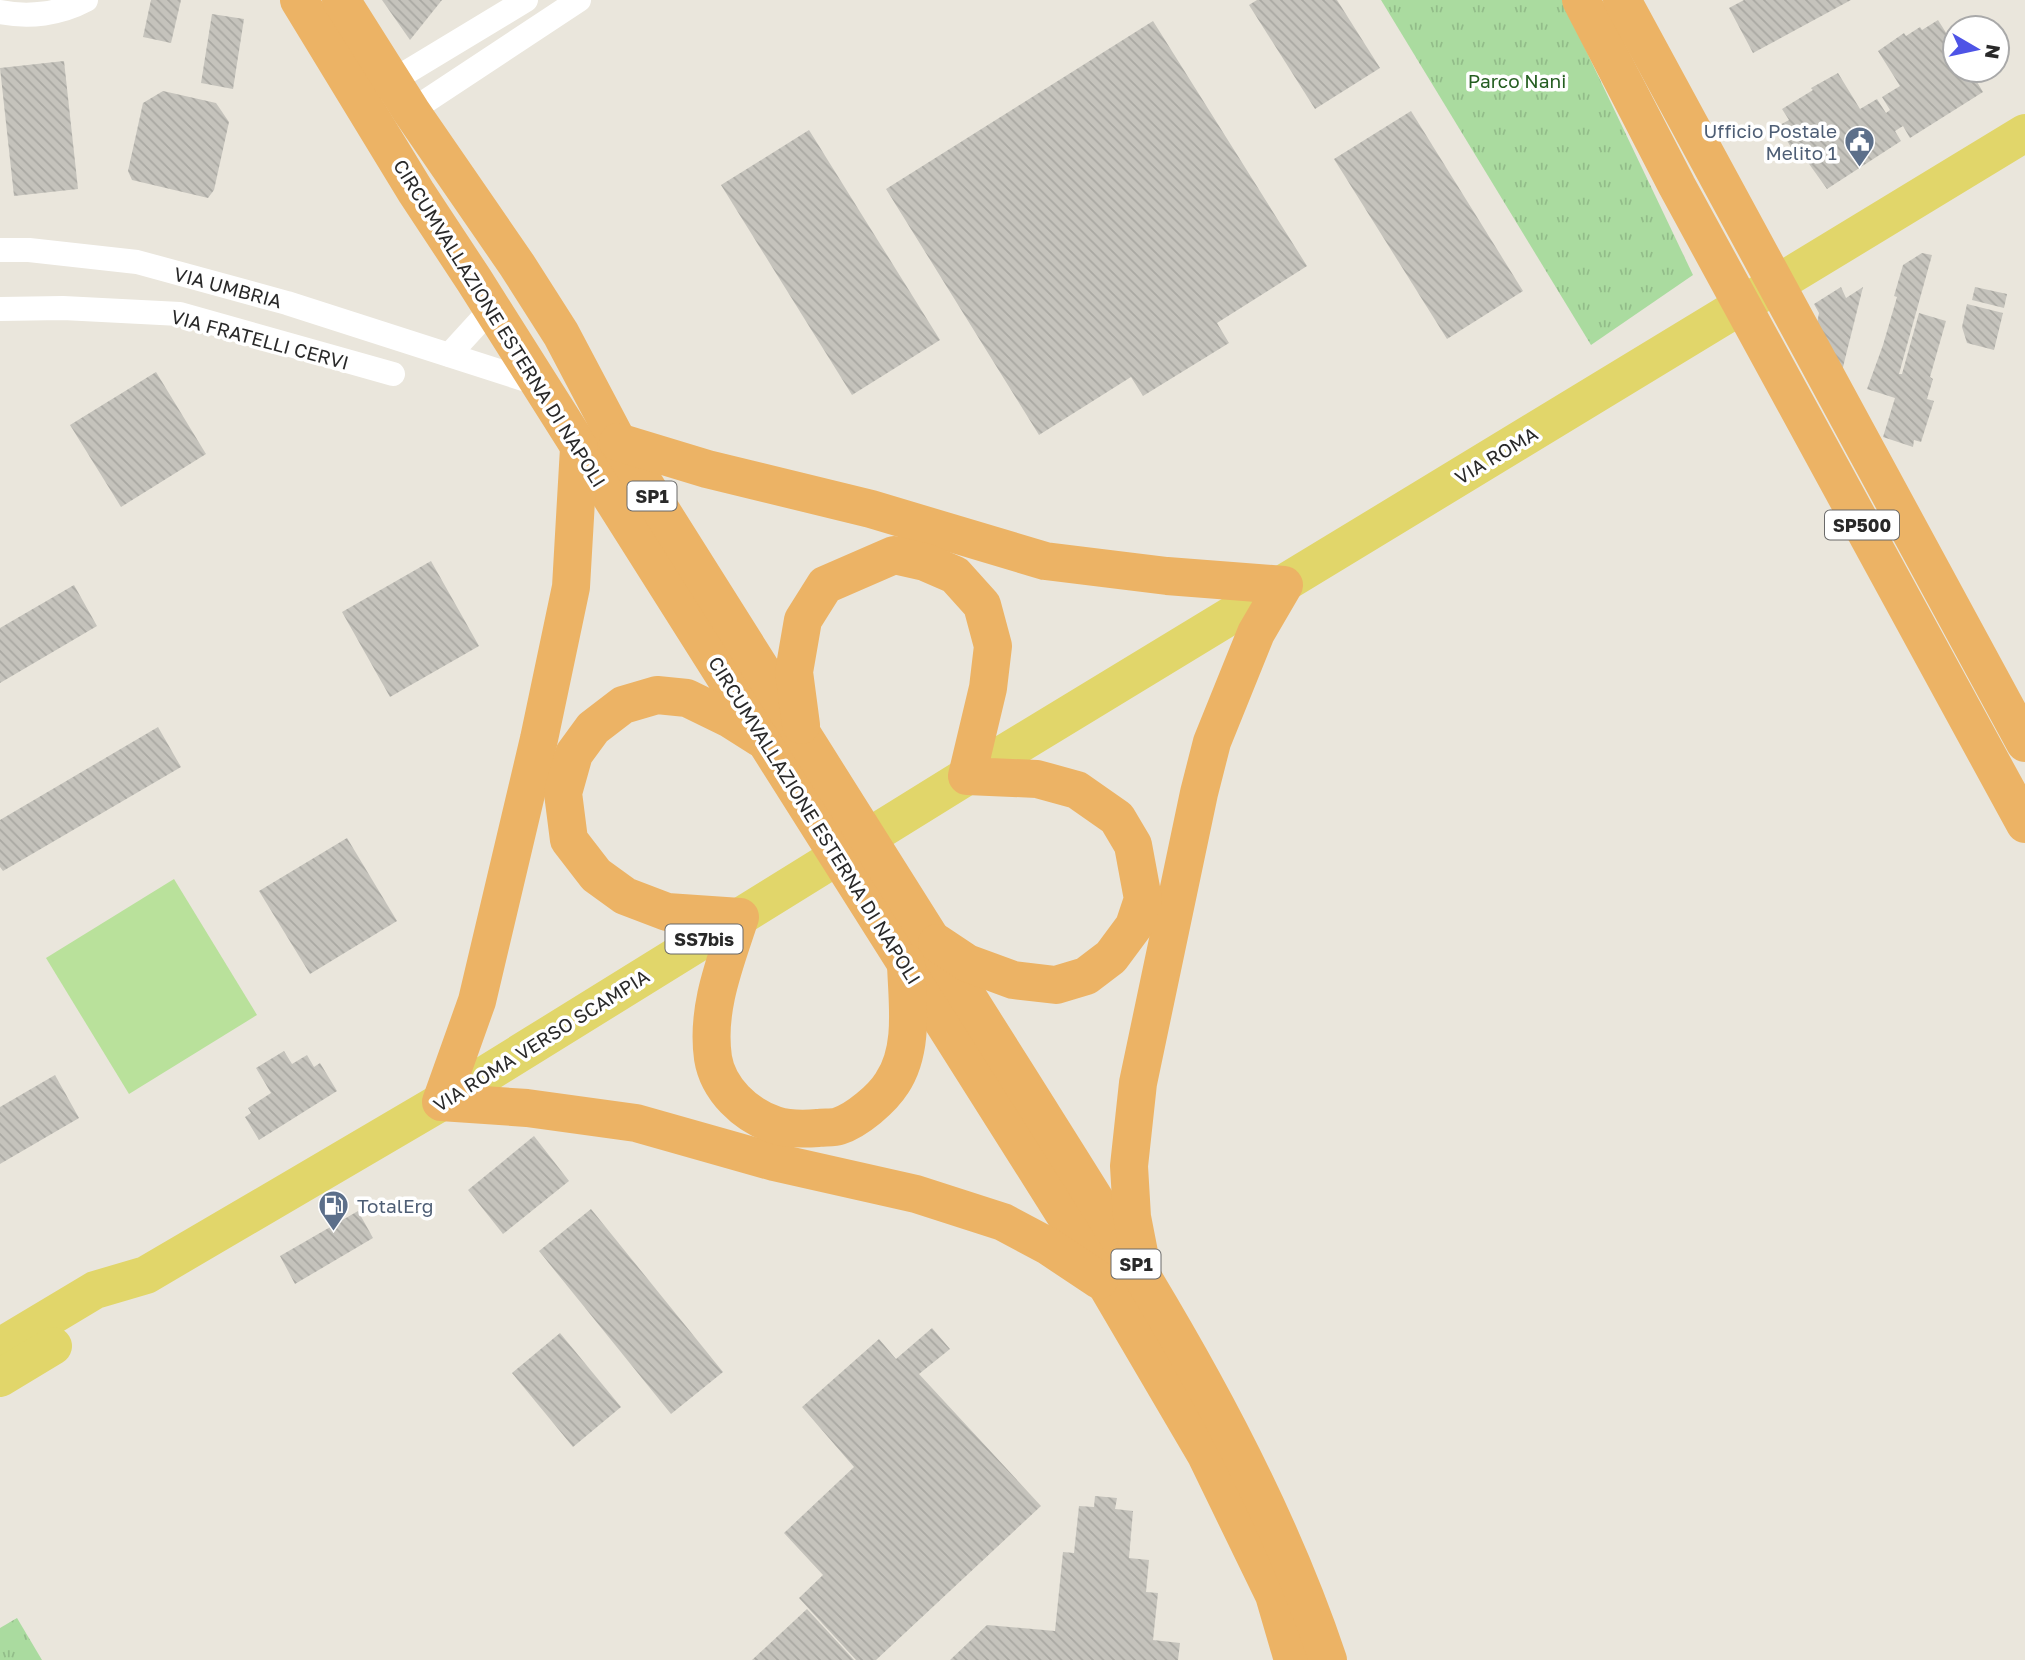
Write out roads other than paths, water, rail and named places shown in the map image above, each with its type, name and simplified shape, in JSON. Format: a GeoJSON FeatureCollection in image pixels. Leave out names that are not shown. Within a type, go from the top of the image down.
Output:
{"type":"FeatureCollection","features":[{"type":"Feature","properties":{"kind":"highway","name":"CIRCUMVALLAZIONE ESTERNA DI NAPOLI"},"geometry":{"type":"LineString","coordinates":[[299,0],[579,448],[784,738],[919,952],[1106,1285],[1206,1455],[1274,1595],[1293,1660]]}},
{"type":"Feature","properties":{"kind":"highway","name":"CIRCUMVALLAZIONE ESTERNA DI NAPOLI"},"geometry":{"type":"LineString","coordinates":[[341,0],[401,96],[502,243],[553,323],[784,738]]}},
{"type":"Feature","properties":{"kind":"highway","name":"SP500"},"geometry":{"type":"LineString","coordinates":[[1581,0],[1698,226],[2025,824]]}},
{"type":"Feature","properties":{"kind":"highway","name":"SP500"},"geometry":{"type":"LineString","coordinates":[[1622,0],[2025,743]]}},
{"type":"Feature","properties":{"kind":"highway"},"geometry":{"type":"LineString","coordinates":[[618,442],[708,469],[871,509],[1045,561],[1167,576],[1284,585],[1256,633],[1212,742],[1138,1083],[1129,1166],[1132,1217],[1144,1277]]}},
{"type":"Feature","properties":{"kind":"highway"},"geometry":{"type":"LineString","coordinates":[[579,448],[571,587],[566,613],[478,1001],[441,1102],[527,1108],[636,1124],[774,1162],[916,1194],[1003,1222],[1048,1245],[1106,1285]]}},
{"type":"Feature","properties":{"kind":"highway"},"geometry":{"type":"LineString","coordinates":[[894,555],[925,562],[956,575],[982,605],[993,646],[988,688],[967,776],[1037,779],[1077,790],[1117,818],[1133,845],[1143,899],[1135,926],[1111,957],[1086,975],[1056,985],[1013,980],[967,963],[919,952],[906,1050],[893,1083],[871,1107],[839,1126],[806,1129],[776,1126],[746,1110],[724,1088],[713,1060],[711,1026],[716,990],[740,917],[667,912],[625,896],[596,875],[569,840],[564,793],[574,754],[593,728],[623,705],[657,695],[687,698],[730,719],[784,738],[803,620],[825,585],[894,555]]}},
{"type":"Feature","properties":{"kind":"highway","name":"CIRCUMVALLAZIONE ESTERNA DI NAPOLI"},"geometry":{"type":"LineString","coordinates":[[919,952],[1144,1277],[1260,1490],[1307,1597],[1328,1660]]}},
{"type":"Feature","properties":{"kind":"main road","name":"VIA ROMA"},"geometry":{"type":"LineString","coordinates":[[967,776],[2025,133]]}},
{"type":"Feature","properties":{"kind":"main road","name":"VIA ROMA VERSO SCAMPIA"},"geometry":{"type":"LineString","coordinates":[[0,1347],[95,1290],[146,1275],[441,1102],[967,776]]}},
{"type":"Feature","properties":{"kind":"main road","name":"VIA ROMA VERSO SCAMPIA"},"geometry":{"type":"LineString","coordinates":[[0,1378],[108,1313],[146,1275]]}},
{"type":"Feature","properties":{"kind":"street"},"geometry":{"type":"LineString","coordinates":[[0,12],[17,15],[53,13],[86,0]]}},
{"type":"Feature","properties":{"kind":"street"},"geometry":{"type":"LineString","coordinates":[[401,96],[526,0]]}},
{"type":"Feature","properties":{"kind":"street"},"geometry":{"type":"LineString","coordinates":[[401,96],[579,0]]}},
{"type":"Feature","properties":{"kind":"street","name":"VIA UMBRIA"},"geometry":{"type":"LineString","coordinates":[[0,250],[29,250],[136,262],[287,303],[538,384]]}},
{"type":"Feature","properties":{"kind":"street","name":"VIA FRATELLI CERVI"},"geometry":{"type":"LineString","coordinates":[[0,309],[63,308],[180,314],[393,374]]}},
{"type":"Feature","properties":{"kind":"street"},"geometry":{"type":"LineString","coordinates":[[449,355],[491,309]]}},
{"type":"Feature","properties":{"kind":"place","name":"Ufficio Postale Melito 1"},"geometry":{"type":"Point","coordinates":[1860,168]}},
{"type":"Feature","properties":{"kind":"place","name":"TotalErg"},"geometry":{"type":"Point","coordinates":[334,1232]}},
{"type":"Feature","properties":{"kind":"park label","name":"Parco Nani"},"geometry":{"type":"Point","coordinates":[1517,80]}}]}
